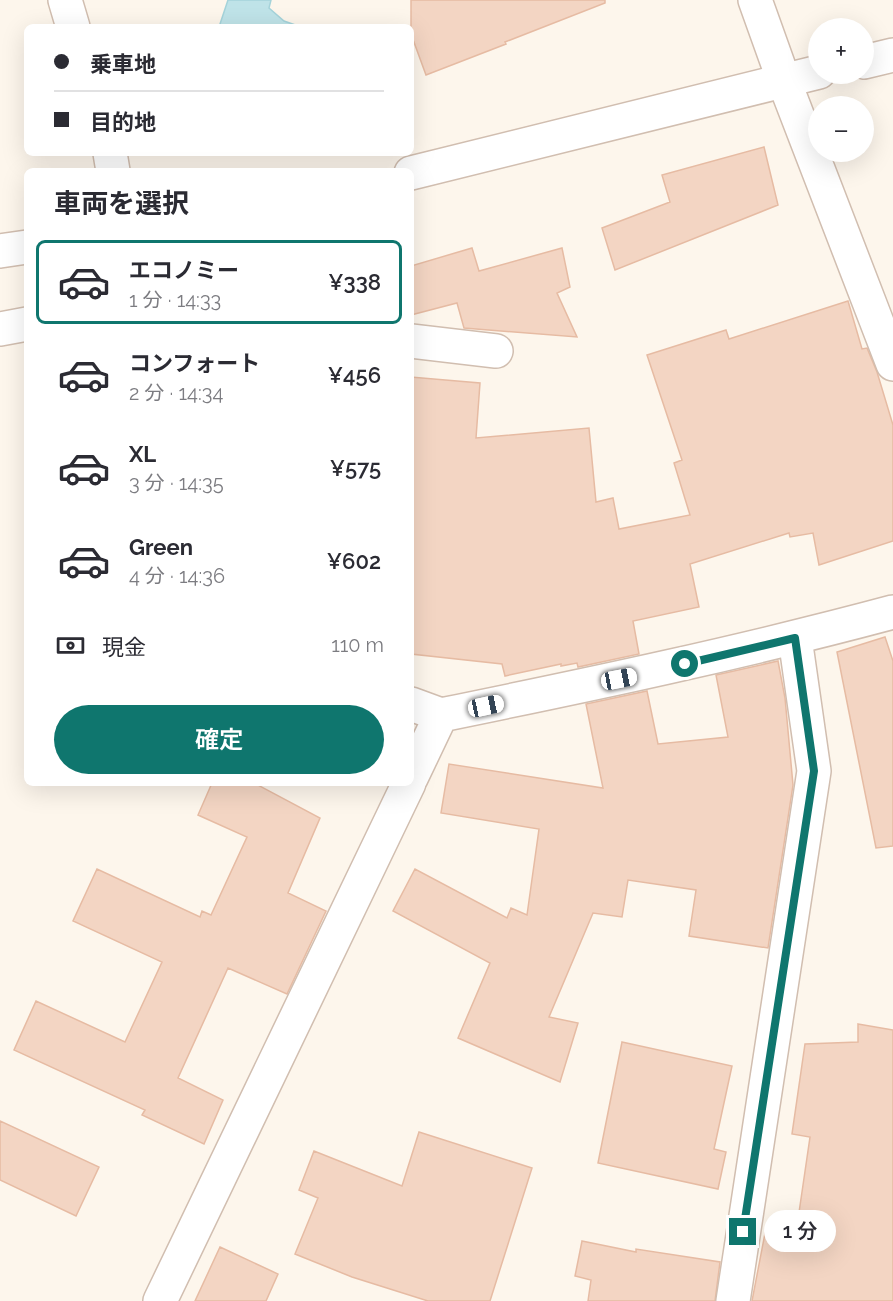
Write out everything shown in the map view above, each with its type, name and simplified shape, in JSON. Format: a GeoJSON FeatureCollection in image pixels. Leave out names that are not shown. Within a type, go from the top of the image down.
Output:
{"type":"FeatureCollection","features":[{"type":"Feature","properties":{"kind":"street"},"geometry":{"type":"LineString","coordinates":[[65,0],[72,24]]}},
{"type":"Feature","properties":{"kind":"street"},"geometry":{"type":"LineString","coordinates":[[755,0],[893,364]]}},
{"type":"Feature","properties":{"kind":"street"},"geometry":{"type":"LineString","coordinates":[[874,60],[893,55]]}},
{"type":"Feature","properties":{"kind":"street"},"geometry":{"type":"LineString","coordinates":[[414,172],[808,75]]}},
{"type":"Feature","properties":{"kind":"street"},"geometry":{"type":"LineString","coordinates":[[0,251],[24,248]]}},
{"type":"Feature","properties":{"kind":"street"},"geometry":{"type":"LineString","coordinates":[[0,329],[24,325]]}},
{"type":"Feature","properties":{"kind":"street"},"geometry":{"type":"LineString","coordinates":[[414,341],[496,351]]}},
{"type":"Feature","properties":{"kind":"street"},"geometry":{"type":"LineString","coordinates":[[414,705],[441,716],[641,674],[795,638],[893,612]]}},
{"type":"Feature","properties":{"kind":"street"},"geometry":{"type":"LineString","coordinates":[[733,1301],[814,771],[795,638]]}},
{"type":"Feature","properties":{"kind":"street"},"geometry":{"type":"LineString","coordinates":[[414,772],[441,716]]}},
{"type":"Feature","properties":{"kind":"street"},"geometry":{"type":"LineString","coordinates":[[160,1301],[408,786]]}},
{"type":"Feature","properties":{"kind":"water"},"geometry":{"type":"Polygon","coordinates":[[[228,0],[271,0],[269,8],[284,21],[292,24],[220,24],[228,0]]]}},
{"type":"Feature","properties":{"kind":"building"},"geometry":{"type":"Polygon","coordinates":[[[411,0],[605,0],[605,3],[426,75],[414,42],[414,24],[411,24],[411,0]]]}},
{"type":"Feature","properties":{"kind":"building"},"geometry":{"type":"Polygon","coordinates":[[[764,147],[778,205],[615,270],[602,228],[670,202],[662,175],[764,147]]]}},
{"type":"Feature","properties":{"kind":"building"},"geometry":{"type":"Polygon","coordinates":[[[472,248],[479,271],[562,248],[570,287],[557,293],[577,337],[464,328],[457,303],[414,314],[414,265],[472,248]]]}},
{"type":"Feature","properties":{"kind":"building"},"geometry":{"type":"Polygon","coordinates":[[[848,301],[862,349],[867,348],[877,372],[893,425],[893,541],[819,565],[813,533],[790,537],[789,533],[690,564],[699,607],[633,621],[639,654],[578,667],[577,663],[561,666],[561,664],[505,676],[502,664],[414,654],[414,377],[480,383],[476,438],[589,428],[596,502],[613,498],[619,529],[690,515],[674,463],[682,460],[647,355],[726,330],[729,339],[848,301]]]}},
{"type":"Feature","properties":{"kind":"building"},"geometry":{"type":"Polygon","coordinates":[[[885,637],[893,661],[893,846],[876,848],[837,652],[885,637]]]}},
{"type":"Feature","properties":{"kind":"building"},"geometry":{"type":"Polygon","coordinates":[[[778,661],[785,698],[793,785],[768,948],[689,936],[696,890],[628,880],[622,917],[593,913],[549,1017],[578,1023],[560,1082],[458,1038],[490,963],[393,911],[415,869],[507,918],[511,908],[527,915],[539,829],[441,813],[449,764],[603,788],[586,704],[647,691],[658,744],[728,737],[716,675],[778,661]]]}},
{"type":"Feature","properties":{"kind":"building"},"geometry":{"type":"Polygon","coordinates":[[[211,786],[260,786],[320,818],[288,893],[326,911],[287,994],[228,968],[178,1078],[223,1100],[204,1144],[142,1115],[145,1110],[14,1050],[36,1001],[125,1042],[162,962],[73,921],[97,869],[200,917],[202,911],[211,915],[247,837],[198,815],[211,786]]]}},
{"type":"Feature","properties":{"kind":"building"},"geometry":{"type":"Polygon","coordinates":[[[858,1024],[893,1030],[893,1301],[752,1301],[766,1228],[796,1233],[810,1137],[792,1134],[805,1044],[858,1042],[858,1024]]]}},
{"type":"Feature","properties":{"kind":"building"},"geometry":{"type":"Polygon","coordinates":[[[622,1042],[732,1066],[714,1149],[726,1152],[718,1189],[598,1163],[622,1042]]]}},
{"type":"Feature","properties":{"kind":"building"},"geometry":{"type":"Polygon","coordinates":[[[0,1121],[99,1167],[76,1216],[0,1180],[0,1121]]]}},
{"type":"Feature","properties":{"kind":"building"},"geometry":{"type":"Polygon","coordinates":[[[419,1132],[532,1168],[490,1301],[428,1301],[352,1277],[295,1254],[318,1198],[299,1190],[314,1151],[402,1186],[419,1132]]]}},
{"type":"Feature","properties":{"kind":"building"},"geometry":{"type":"Polygon","coordinates":[[[582,1241],[636,1252],[636,1249],[720,1262],[715,1301],[588,1301],[591,1280],[575,1276],[582,1241]]]}},
{"type":"Feature","properties":{"kind":"building"},"geometry":{"type":"Polygon","coordinates":[[[220,1247],[278,1274],[266,1301],[195,1301],[220,1247]]]}},
{"type":"Feature","properties":{"kind":"route"},"geometry":{"type":"LineString","coordinates":[[685,664],[795,638],[814,771],[743,1232]]}}]}
